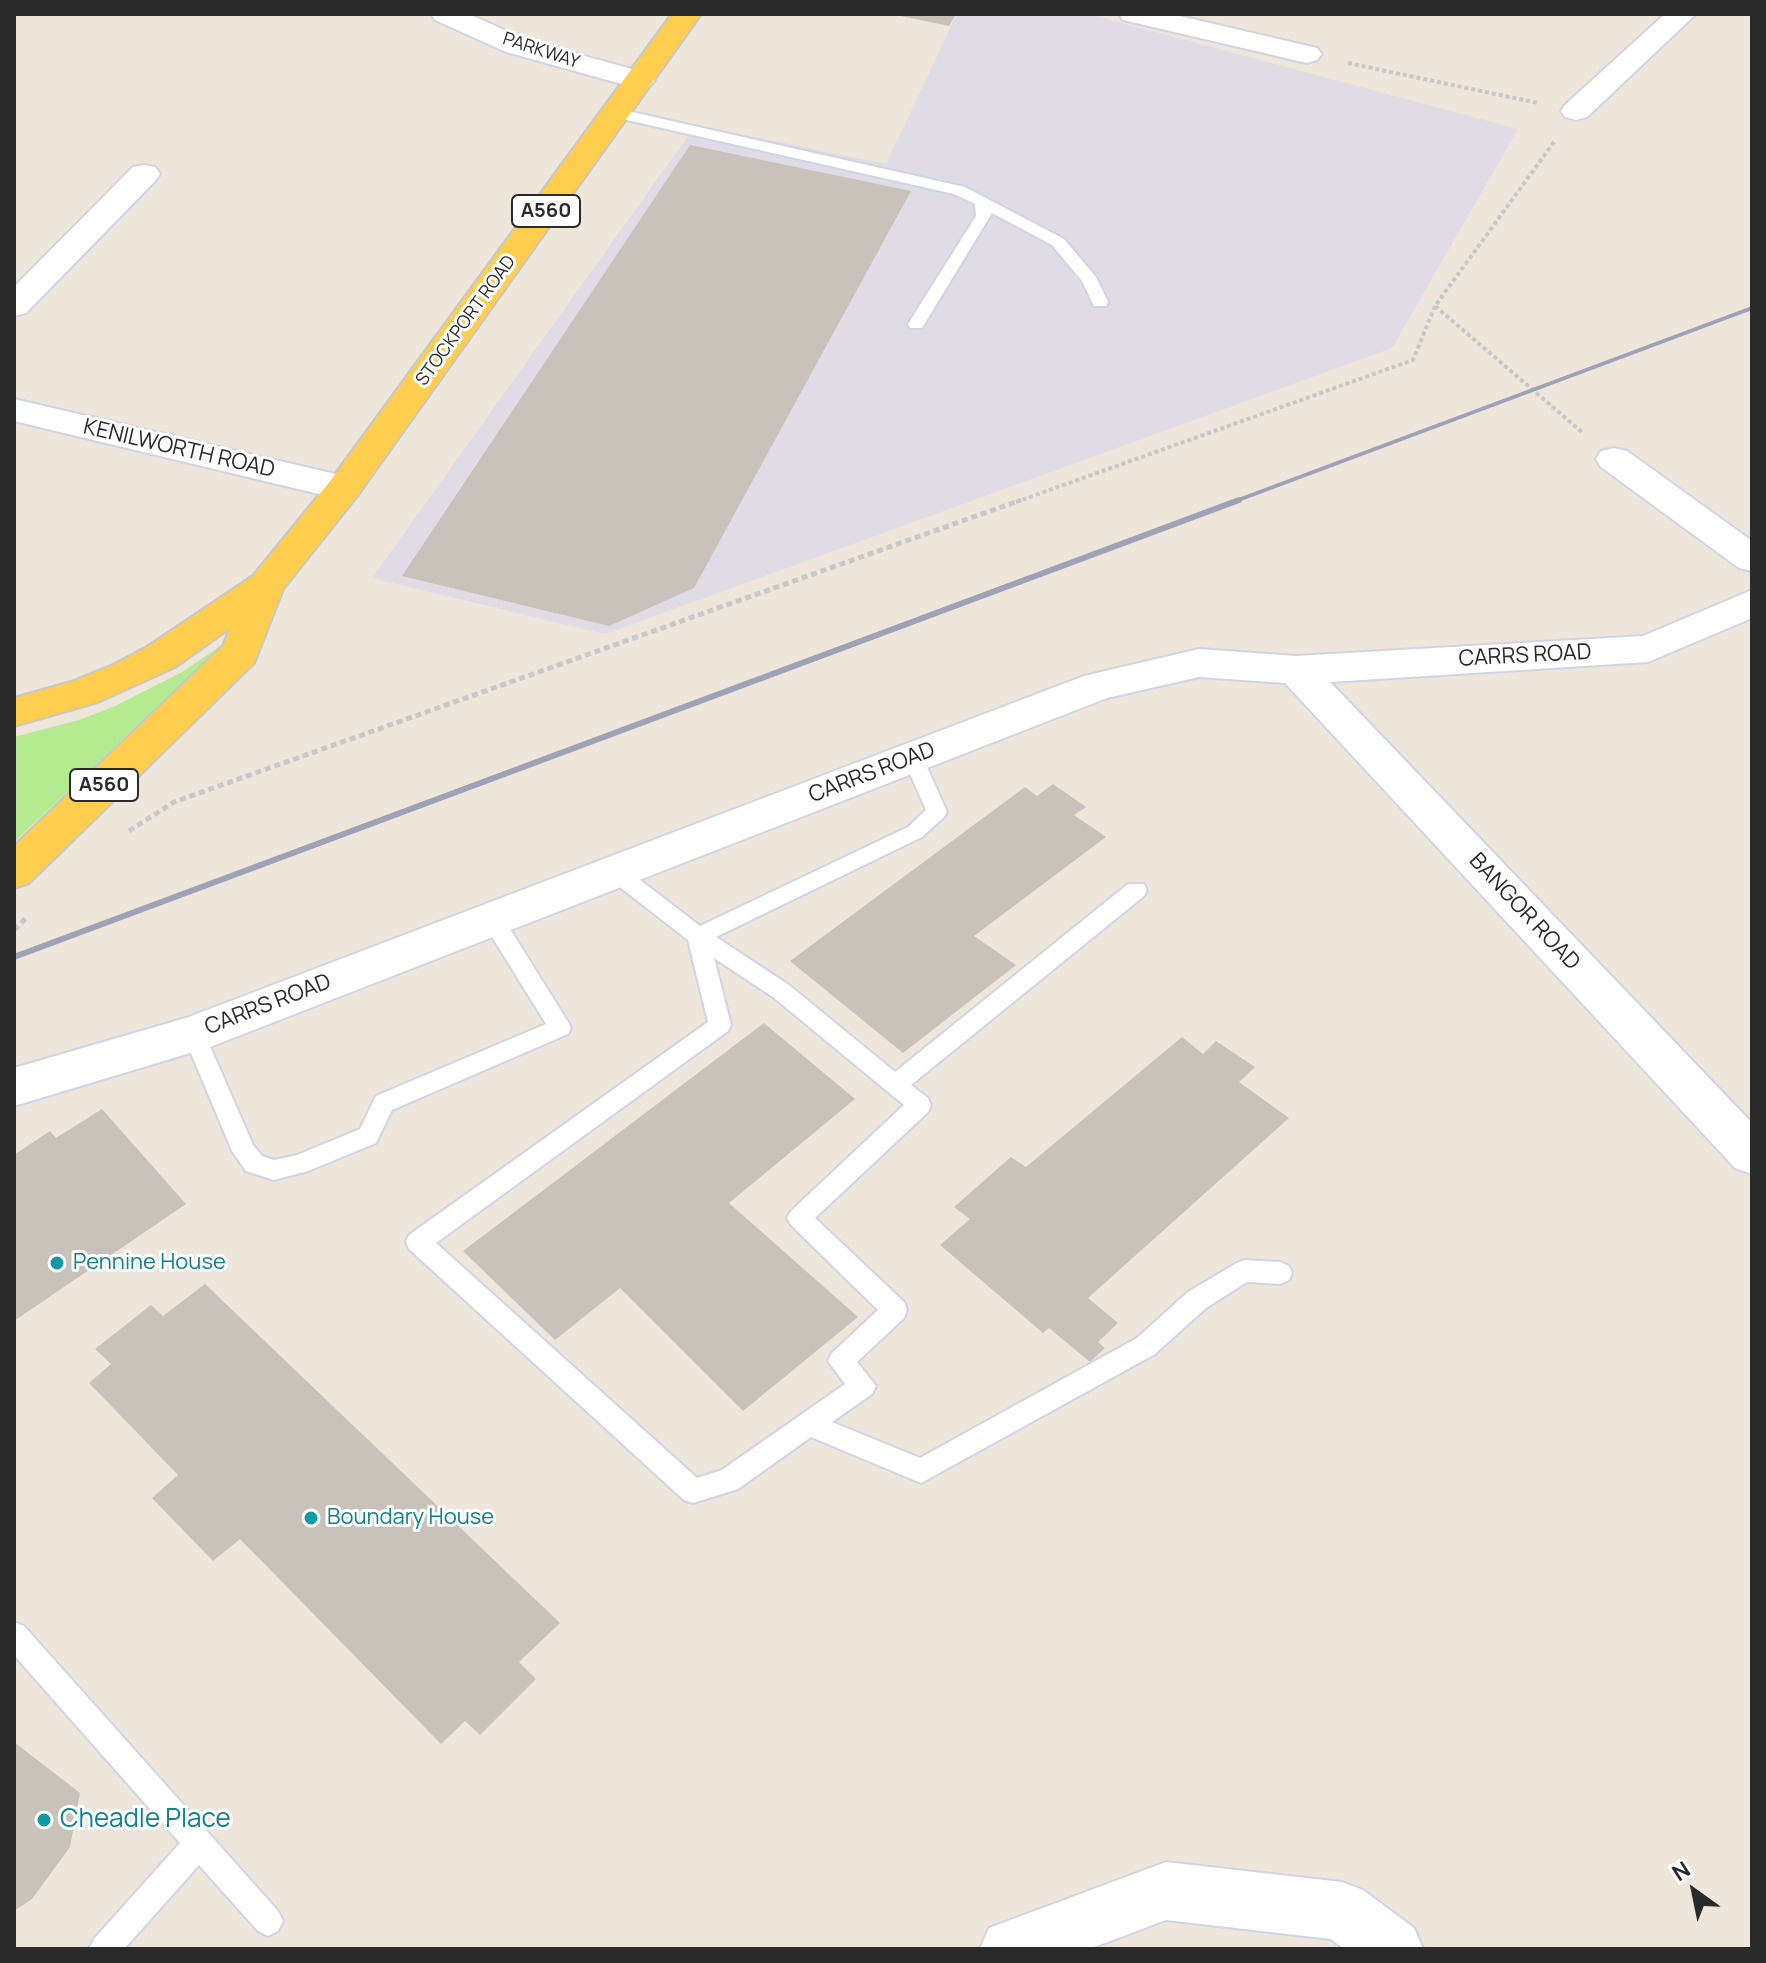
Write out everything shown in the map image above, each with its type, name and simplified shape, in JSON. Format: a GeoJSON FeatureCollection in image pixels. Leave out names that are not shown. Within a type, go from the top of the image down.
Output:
{"type":"FeatureCollection","features":[{"type":"Feature","properties":{"kind":"main road","name":"STOCKPORT ROAD"},"geometry":{"type":"LineString","coordinates":[[14,712],[70,697],[127,675],[161,657],[266,585],[344,488],[687,14]]}},
{"type":"Feature","properties":{"kind":"main road","name":"STOCKPORT ROAD"},"geometry":{"type":"LineString","coordinates":[[14,872],[240,653],[266,585]]}},
{"type":"Feature","properties":{"kind":"street","name":"PARKWAY"},"geometry":{"type":"LineString","coordinates":[[445,14],[516,46],[640,80]]}},
{"type":"Feature","properties":{"kind":"street"},"geometry":{"type":"LineString","coordinates":[[1133,14],[1307,54]]}},
{"type":"Feature","properties":{"kind":"street"},"geometry":{"type":"LineString","coordinates":[[1576,111],[1682,14]]}},
{"type":"Feature","properties":{"kind":"street"},"geometry":{"type":"LineString","coordinates":[[14,306],[144,174]]}},
{"type":"Feature","properties":{"kind":"street","name":"KENILWORTH ROAD"},"geometry":{"type":"LineString","coordinates":[[14,410],[344,488]]}},
{"type":"Feature","properties":{"kind":"street"},"geometry":{"type":"LineString","coordinates":[[1614,459],[1752,559]]}},
{"type":"Feature","properties":{"kind":"street","name":"CARRS ROAD"},"geometry":{"type":"LineString","coordinates":[[16,1086],[194,1034],[1098,686],[1199,663],[1296,670],[1648,649],[1752,603]]}},
{"type":"Feature","properties":{"kind":"street","name":"BANGOR ROAD"},"geometry":{"type":"LineString","coordinates":[[1296,670],[1752,1154]]}},
{"type":"Feature","properties":{"kind":"street"},"geometry":{"type":"LineString","coordinates":[[1010,1949],[1166,1891],[1342,1911],[1393,1949]]}},
{"type":"Feature","properties":{"kind":"lane"},"geometry":{"type":"LineString","coordinates":[[614,113],[959,190],[1058,242],[1090,280],[1100,302]]}},
{"type":"Feature","properties":{"kind":"lane"},"geometry":{"type":"LineString","coordinates":[[916,324],[984,216],[983,202]]}},
{"type":"Feature","properties":{"kind":"lane"},"geometry":{"type":"LineString","coordinates":[[698,936],[915,832],[937,812],[913,758]]}},
{"type":"Feature","properties":{"kind":"lane"},"geometry":{"type":"LineString","coordinates":[[615,872],[698,936],[781,991],[920,1105],[799,1218],[895,1310],[841,1361],[863,1386],[729,1480],[693,1491],[418,1242],[720,1025],[698,936]]}},
{"type":"Feature","properties":{"kind":"lane"},"geometry":{"type":"LineString","coordinates":[[895,1085],[1136,890]]}},
{"type":"Feature","properties":{"kind":"lane"},"geometry":{"type":"LineString","coordinates":[[194,1034],[244,1151],[254,1164],[274,1170],[300,1164],[368,1136],[384,1103],[560,1028],[492,919]]}},
{"type":"Feature","properties":{"kind":"lane"},"geometry":{"type":"LineString","coordinates":[[807,1424],[921,1471],[1146,1346],[1197,1300],[1244,1271],[1280,1273]]}},
{"type":"Feature","properties":{"kind":"lane"},"geometry":{"type":"LineString","coordinates":[[14,1635],[268,1921]]}},
{"type":"Feature","properties":{"kind":"lane"},"geometry":{"type":"LineString","coordinates":[[104,1949],[199,1844]]}},
{"type":"Feature","properties":{"kind":"path"},"geometry":{"type":"LineString","coordinates":[[120,837],[174,802],[1413,360],[1435,306],[1576,111],[1307,54]]}},
{"type":"Feature","properties":{"kind":"path"},"geometry":{"type":"LineString","coordinates":[[1435,306],[1614,459]]}},
{"type":"Feature","properties":{"kind":"shaded area"},"geometry":{"type":"Polygon","coordinates":[[[957,14],[1088,14],[1518,129],[1392,348],[605,634],[372,578],[696,125],[886,164],[957,14]]]}},
{"type":"Feature","properties":{"kind":"green space"},"geometry":{"type":"Polygon","coordinates":[[[225,643],[14,842],[14,737],[79,720],[115,706],[182,672],[225,643]]]}},
{"type":"Feature","properties":{"kind":"building"},"geometry":{"type":"Polygon","coordinates":[[[891,14],[956,14],[949,26],[891,14]]]}},
{"type":"Feature","properties":{"kind":"building"},"geometry":{"type":"Polygon","coordinates":[[[690,145],[911,191],[694,588],[609,626],[402,576],[690,145]]]}},
{"type":"Feature","properties":{"kind":"building"},"geometry":{"type":"Polygon","coordinates":[[[1053,784],[1086,807],[1074,815],[1106,837],[974,936],[1016,965],[903,1053],[790,961],[1025,787],[1037,796],[1053,784]]]}},
{"type":"Feature","properties":{"kind":"building"},"geometry":{"type":"Polygon","coordinates":[[[764,1023],[855,1099],[729,1203],[858,1317],[743,1411],[620,1288],[555,1340],[463,1251],[764,1023]]]}},
{"type":"Feature","properties":{"kind":"building"},"geometry":{"type":"Polygon","coordinates":[[[1182,1037],[1203,1054],[1216,1041],[1255,1067],[1239,1082],[1289,1118],[1088,1298],[1118,1323],[1098,1342],[1105,1348],[1090,1362],[1049,1328],[1043,1333],[940,1245],[970,1219],[954,1207],[1011,1157],[1026,1167],[1182,1037]]]}},
{"type":"Feature","properties":{"kind":"building","name":"Pennine House"},"geometry":{"type":"Polygon","coordinates":[[[102,1109],[186,1204],[14,1321],[14,1155],[50,1131],[56,1138],[102,1109]]]}},
{"type":"Feature","properties":{"kind":"building","name":"Boundary House"},"geometry":{"type":"Polygon","coordinates":[[[205,1284],[560,1623],[519,1662],[536,1679],[480,1735],[465,1721],[441,1744],[240,1539],[213,1561],[152,1498],[178,1475],[89,1383],[111,1364],[95,1349],[151,1305],[163,1316],[205,1284]]]}},
{"type":"Feature","properties":{"kind":"building","name":"Cheadle Place"},"geometry":{"type":"Polygon","coordinates":[[[14,1742],[80,1793],[70,1847],[32,1899],[14,1911],[14,1742]]]}},
{"type":"Feature","properties":{"kind":"railway"},"geometry":{"type":"LineString","coordinates":[[1233,502],[1752,308]]}},
{"type":"Feature","properties":{"kind":"railway"},"geometry":{"type":"LineString","coordinates":[[14,957],[1239,500]]}},
{"type":"Feature","properties":{"kind":"place","name":"Pennine House"},"geometry":{"type":"Point","coordinates":[57,1263]}},
{"type":"Feature","properties":{"kind":"place","name":"Boundary House"},"geometry":{"type":"Point","coordinates":[311,1518]}},
{"type":"Feature","properties":{"kind":"place","name":"Cheadle Place"},"geometry":{"type":"Point","coordinates":[44,1820]}}]}
